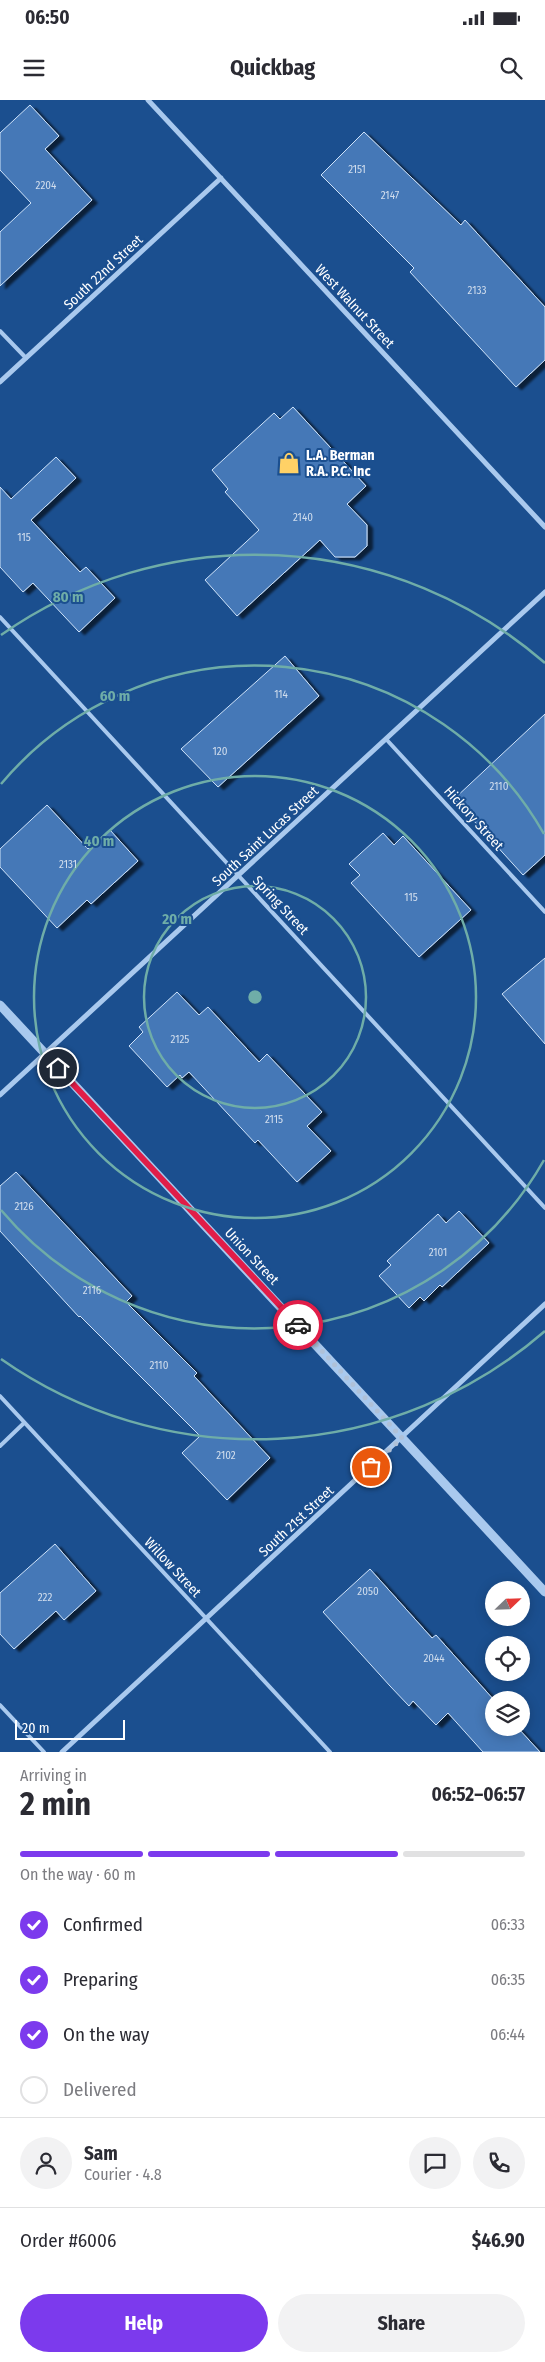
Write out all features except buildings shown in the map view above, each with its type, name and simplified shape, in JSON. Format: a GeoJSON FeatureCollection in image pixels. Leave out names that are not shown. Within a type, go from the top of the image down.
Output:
{"type":"FeatureCollection","features":[{"type":"Feature","properties":{"kind":"street","name":"West Walnut Street"},"geometry":{"type":"LineString","coordinates":[[148,100],[545,527]]}},
{"type":"Feature","properties":{"kind":"street","name":"South 22nd Street"},"geometry":{"type":"LineString","coordinates":[[0,382],[221,178]]}},
{"type":"Feature","properties":{"kind":"street","name":"South Saint Lucas Street"},"geometry":{"type":"LineString","coordinates":[[0,1095],[545,592]]}},
{"type":"Feature","properties":{"kind":"street","name":"Union Street"},"geometry":{"type":"LineString","coordinates":[[0,1005],[545,1592]]}},
{"type":"Feature","properties":{"kind":"street","name":"South 21st Street"},"geometry":{"type":"LineString","coordinates":[[62,1752],[545,1304]]}},
{"type":"Feature","properties":{"kind":"lane"},"geometry":{"type":"LineString","coordinates":[[0,331],[26,358]]}},
{"type":"Feature","properties":{"kind":"lane","name":"Spring Street"},"geometry":{"type":"LineString","coordinates":[[0,618],[545,1208]]}},
{"type":"Feature","properties":{"kind":"lane","name":"Hickory Street"},"geometry":{"type":"LineString","coordinates":[[386,738],[545,912]]}},
{"type":"Feature","properties":{"kind":"lane","name":"Willow Street"},"geometry":{"type":"LineString","coordinates":[[0,1396],[330,1752]]}},
{"type":"Feature","properties":{"kind":"lane"},"geometry":{"type":"LineString","coordinates":[[0,1446],[24,1423]]}},
{"type":"Feature","properties":{"kind":"lane"},"geometry":{"type":"LineString","coordinates":[[0,1705],[44,1752]]}},
{"type":"Feature","properties":{"kind":"way so far"},"geometry":{"type":"LineString","coordinates":[[298,1325],[402,1438],[371,1467]]}},
{"type":"Feature","properties":{"kind":"place","name":"L.A. Berman R.A. P.C. Inc"},"geometry":{"type":"Point","coordinates":[289,463]}},
{"type":"Feature","properties":{"kind":"route"},"geometry":{"type":"LineString","coordinates":[[58,1068],[298,1325]]}}]}
